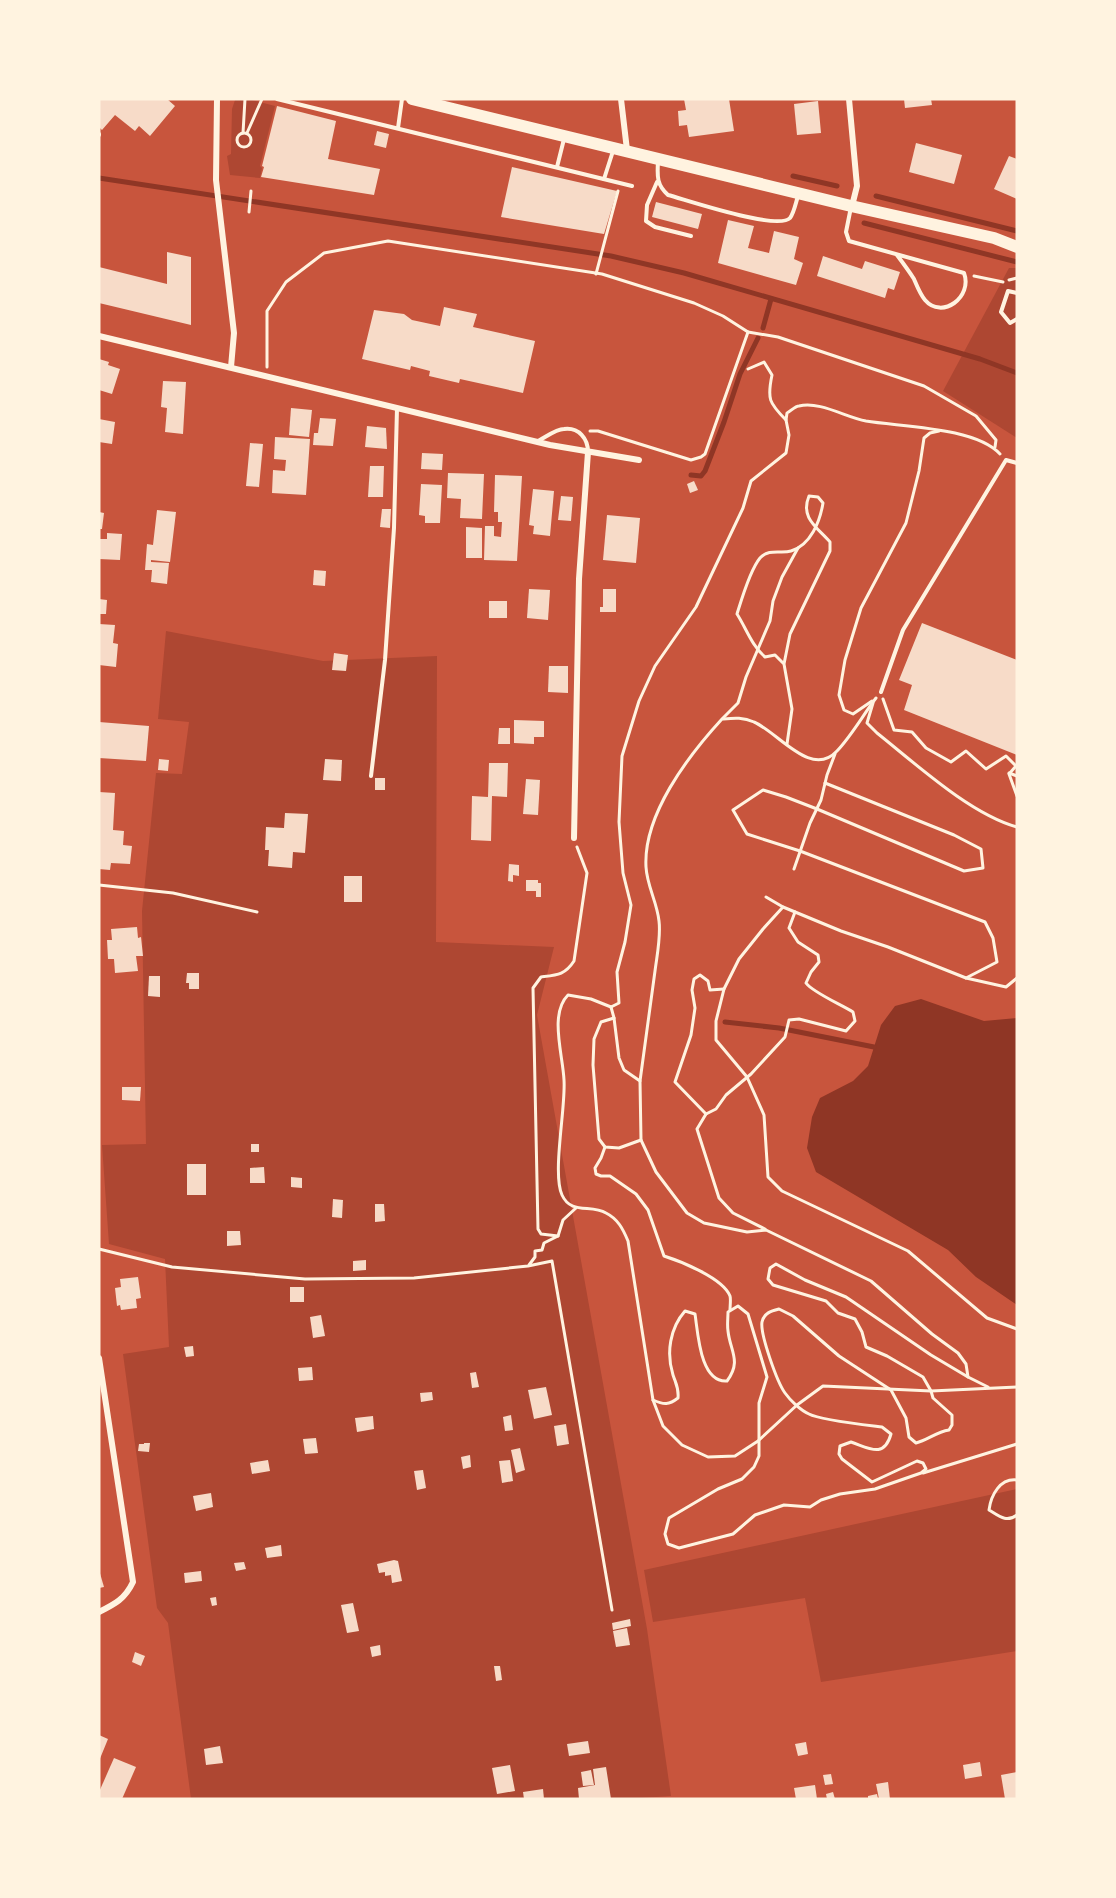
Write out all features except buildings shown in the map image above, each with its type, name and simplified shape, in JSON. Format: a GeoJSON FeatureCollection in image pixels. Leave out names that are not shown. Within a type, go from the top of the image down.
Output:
{"type":"FeatureCollection","features":[{"type":"Feature","properties":{"kind":"main road"},"geometry":{"type":"LineString","coordinates":[[412,99],[627,150],[658,160],[994,238],[1017,247]]}},
{"type":"Feature","properties":{"kind":"street"},"geometry":{"type":"LineString","coordinates":[[217,99],[216,180],[234,333],[231,367]]}},
{"type":"Feature","properties":{"kind":"street"},"geometry":{"type":"LineString","coordinates":[[621,99],[627,150]]}},
{"type":"Feature","properties":{"kind":"street"},"geometry":{"type":"LineString","coordinates":[[849,99],[857,186],[851,206]]}},
{"type":"Feature","properties":{"kind":"street"},"geometry":{"type":"LineString","coordinates":[[99,336],[538,441],[639,460]]}},
{"type":"Feature","properties":{"kind":"street"},"geometry":{"type":"LineString","coordinates":[[574,838],[579,579],[588,452]]}},
{"type":"Feature","properties":{"kind":"street"},"geometry":{"type":"LineString","coordinates":[[99,1358],[133,1582],[120,1602],[99,1612]]}},
{"type":"Feature","properties":{"kind":"lane"},"geometry":{"type":"LineString","coordinates":[[277,99],[632,186]]}},
{"type":"Feature","properties":{"kind":"lane"},"geometry":{"type":"LineString","coordinates":[[398,128],[402,99]]}},
{"type":"Feature","properties":{"kind":"lane"},"geometry":{"type":"LineString","coordinates":[[557,167],[565,136]]}},
{"type":"Feature","properties":{"kind":"lane"},"geometry":{"type":"LineString","coordinates":[[604,179],[614,147]]}},
{"type":"Feature","properties":{"kind":"lane"},"geometry":{"type":"LineString","coordinates":[[658,160],[657,181],[647,205],[646,221],[656,227],[691,236]]}},
{"type":"Feature","properties":{"kind":"lane"},"geometry":{"type":"LineString","coordinates":[[657,181],[668,195],[766,221],[784,221],[790,218],[800,192]]}},
{"type":"Feature","properties":{"kind":"lane"},"geometry":{"type":"LineString","coordinates":[[851,206],[846,232],[849,240],[964,273],[967,280],[963,295],[952,305],[936,307],[926,301],[897,255]]}},
{"type":"Feature","properties":{"kind":"lane"},"geometry":{"type":"LineString","coordinates":[[1017,293],[1008,291],[1001,312],[1010,323],[1017,320]]}},
{"type":"Feature","properties":{"kind":"lane"},"geometry":{"type":"LineString","coordinates":[[371,776],[385,660],[393,552],[397,407]]}},
{"type":"Feature","properties":{"kind":"lane"},"geometry":{"type":"LineString","coordinates":[[538,441],[564,429],[579,431],[586,440],[588,452]]}},
{"type":"Feature","properties":{"kind":"lane"},"geometry":{"type":"LineString","coordinates":[[880,692],[903,630],[1006,460],[1017,463]]}},
{"type":"Feature","properties":{"kind":"path"},"geometry":{"type":"LineString","coordinates":[[245,99],[245,133],[251,140],[248,146],[243,146],[238,140],[245,133],[262,99]]}},
{"type":"Feature","properties":{"kind":"path"},"geometry":{"type":"LineString","coordinates":[[596,274],[620,183]]}},
{"type":"Feature","properties":{"kind":"path"},"geometry":{"type":"LineString","coordinates":[[249,212],[251,191]]}},
{"type":"Feature","properties":{"kind":"path"},"geometry":{"type":"LineString","coordinates":[[267,376],[267,311],[286,282],[324,253],[388,242],[596,274],[693,303],[723,316],[748,332],[778,337],[924,386],[975,416],[996,440],[995,448]]}},
{"type":"Feature","properties":{"kind":"path"},"geometry":{"type":"LineString","coordinates":[[964,273],[997,282],[1017,278]]}},
{"type":"Feature","properties":{"kind":"path"},"geometry":{"type":"LineString","coordinates":[[579,431],[598,431],[691,460],[701,458],[705,454],[748,332]]}},
{"type":"Feature","properties":{"kind":"path"},"geometry":{"type":"LineString","coordinates":[[748,369],[764,362],[772,375],[768,394],[773,407],[786,420]]}},
{"type":"Feature","properties":{"kind":"path"},"geometry":{"type":"LineString","coordinates":[[1006,460],[995,448],[980,440],[940,431],[912,425],[866,421],[814,406],[797,406],[787,413],[789,435],[786,453],[752,481],[743,508],[696,607],[655,666],[635,712],[622,756],[619,822],[623,873],[631,905],[617,972],[619,1003],[611,1007],[591,999],[568,995],[563,1000],[558,1014],[565,1082],[559,1171],[561,1194],[567,1204],[576,1208],[605,1211],[620,1223],[628,1241],[653,1400],[663,1426],[682,1445],[708,1457],[735,1456],[758,1441],[797,1405],[823,1386],[891,1390],[1017,1387]]}},
{"type":"Feature","properties":{"kind":"path"},"geometry":{"type":"LineString","coordinates":[[874,700],[853,714],[844,710],[839,695],[845,660],[861,608],[906,523],[920,471],[924,438],[930,433],[940,431]]}},
{"type":"Feature","properties":{"kind":"path"},"geometry":{"type":"LineString","coordinates":[[784,664],[775,655],[765,657],[757,650],[737,614],[745,589],[761,558],[770,552],[791,551],[807,541],[817,526],[823,503],[818,497],[809,496],[805,506],[808,518],[817,526],[830,542],[830,551],[790,634],[784,664],[792,709],[787,744]]}},
{"type":"Feature","properties":{"kind":"path"},"geometry":{"type":"LineString","coordinates":[[766,1230],[747,1232],[704,1223],[687,1213],[656,1172],[640,1140],[640,1081],[658,946],[659,920],[650,892],[646,866],[650,831],[671,787],[703,739],[738,703],[770,621],[773,601],[799,546]]}},
{"type":"Feature","properties":{"kind":"path"},"geometry":{"type":"LineString","coordinates":[[794,869],[836,753],[880,692]]}},
{"type":"Feature","properties":{"kind":"path"},"geometry":{"type":"LineString","coordinates":[[880,692],[894,730],[912,732],[926,748],[951,762],[966,751],[986,769],[1006,756],[1016,766],[1010,773]]}},
{"type":"Feature","properties":{"kind":"path"},"geometry":{"type":"LineString","coordinates":[[874,700],[867,723],[877,733],[958,796],[1000,822],[1017,827]]}},
{"type":"Feature","properties":{"kind":"path"},"geometry":{"type":"LineString","coordinates":[[722,719],[741,718],[756,723],[805,758],[820,761],[836,753]]}},
{"type":"Feature","properties":{"kind":"path"},"geometry":{"type":"LineString","coordinates":[[1010,773],[1017,776]]}},
{"type":"Feature","properties":{"kind":"path"},"geometry":{"type":"LineString","coordinates":[[1010,773],[1017,796]]}},
{"type":"Feature","properties":{"kind":"path"},"geometry":{"type":"LineString","coordinates":[[825,783],[954,835],[981,849],[983,868],[964,871],[786,796],[763,790],[733,810],[747,834],[800,851],[985,922],[993,938],[997,962],[966,978]]}},
{"type":"Feature","properties":{"kind":"path"},"geometry":{"type":"LineString","coordinates":[[558,1236],[541,1234],[538,1228],[533,988],[542,977],[568,970],[574,961],[587,873],[574,838]]}},
{"type":"Feature","properties":{"kind":"path"},"geometry":{"type":"LineString","coordinates":[[99,885],[174,893],[257,912]]}},
{"type":"Feature","properties":{"kind":"path"},"geometry":{"type":"LineString","coordinates":[[766,897],[795,912],[966,978],[1006,987],[1017,978]]}},
{"type":"Feature","properties":{"kind":"path"},"geometry":{"type":"LineString","coordinates":[[783,907],[739,959],[724,989],[716,1022],[716,1040],[747,1077],[764,1115],[768,1177],[782,1191],[908,1251],[987,1318],[1017,1329]]}},
{"type":"Feature","properties":{"kind":"path"},"geometry":{"type":"LineString","coordinates":[[795,912],[789,928],[798,942],[818,955],[819,962],[806,982],[809,988],[822,993],[832,1002],[853,1012],[855,1021],[846,1031],[799,1020],[789,1020],[785,1037],[747,1077],[726,1095],[716,1109],[706,1114],[697,1129],[718,1198],[734,1213],[871,1281],[932,1334],[958,1353],[966,1364],[968,1377]]}},
{"type":"Feature","properties":{"kind":"path"},"geometry":{"type":"LineString","coordinates":[[706,1114],[675,1082],[691,1035],[695,1008],[692,990],[694,979],[700,975],[708,981],[710,990],[724,989]]}},
{"type":"Feature","properties":{"kind":"path"},"geometry":{"type":"LineString","coordinates":[[611,1007],[618,1058],[624,1070],[640,1081]]}},
{"type":"Feature","properties":{"kind":"path"},"geometry":{"type":"LineString","coordinates":[[614,1018],[601,1022],[594,1040],[593,1065],[599,1139],[604,1147],[602,1158],[595,1168],[596,1174],[610,1176],[636,1194],[648,1210],[663,1256],[680,1261],[704,1273],[729,1295],[728,1332],[735,1358],[732,1374],[727,1381],[715,1379],[706,1367],[700,1349],[695,1314],[685,1311],[677,1320],[671,1335],[670,1354],[673,1373],[679,1388],[678,1398],[670,1404],[662,1404],[653,1400]]}},
{"type":"Feature","properties":{"kind":"path"},"geometry":{"type":"LineString","coordinates":[[604,1147],[619,1148],[640,1140]]}},
{"type":"Feature","properties":{"kind":"path"},"geometry":{"type":"LineString","coordinates":[[528,1266],[535,1257],[535,1251],[542,1250],[544,1243],[558,1236],[564,1220],[576,1208]]}},
{"type":"Feature","properties":{"kind":"path"},"geometry":{"type":"LineString","coordinates":[[99,1249],[172,1267],[305,1279],[414,1278],[552,1262],[612,1610]]}},
{"type":"Feature","properties":{"kind":"path"},"geometry":{"type":"LineString","coordinates":[[921,1473],[926,1469],[923,1463],[917,1461],[872,1482],[842,1459],[839,1454],[840,1446],[850,1442],[875,1450],[882,1449],[889,1443],[891,1434],[882,1427],[810,1415],[784,1392],[772,1364],[762,1321],[768,1312],[779,1309],[793,1316],[839,1356],[891,1390],[906,1418],[909,1437],[916,1443],[937,1432],[948,1430],[952,1425],[952,1415],[933,1398],[923,1377],[887,1356],[866,1347],[855,1319],[838,1313],[826,1301],[773,1285],[768,1279],[770,1268],[776,1264],[805,1280],[846,1297],[931,1355],[989,1388]]}},
{"type":"Feature","properties":{"kind":"path"},"geometry":{"type":"LineString","coordinates":[[730,1310],[738,1306],[748,1314],[767,1377],[759,1402],[759,1456],[754,1467],[742,1479],[718,1489],[669,1518],[665,1534],[668,1544],[679,1548],[732,1534],[755,1515],[784,1505],[810,1508],[821,1500],[840,1494],[874,1489],[1017,1444]]}},
{"type":"Feature","properties":{"kind":"path"},"geometry":{"type":"LineString","coordinates":[[1017,1480],[999,1486],[991,1498],[989,1510],[1002,1519],[1012,1519],[1017,1515]]}},
{"type":"Feature","properties":{"kind":"shaded area"},"geometry":{"type":"Polygon","coordinates":[[[248,99],[275,106],[260,166],[262,168],[260,178],[230,175],[227,156],[231,154],[232,109],[235,100],[248,99]]]}},
{"type":"Feature","properties":{"kind":"shaded area"},"geometry":{"type":"Polygon","coordinates":[[[1009,268],[1017,268],[1017,438],[943,391],[1009,268]]]}},
{"type":"Feature","properties":{"kind":"shaded area"},"geometry":{"type":"Polygon","coordinates":[[[166,631],[323,661],[437,656],[436,942],[554,947],[537,1015],[647,1629],[671,1796],[627,1799],[191,1799],[168,1623],[157,1608],[123,1354],[169,1347],[165,1259],[109,1244],[102,1145],[146,1144],[142,911],[156,773],[182,774],[189,722],[158,719],[166,631]]]}},
{"type":"Feature","properties":{"kind":"shaded area"},"geometry":{"type":"Polygon","coordinates":[[[921,999],[984,1021],[1017,1018],[1017,1305],[976,1277],[948,1250],[816,1172],[807,1148],[812,1117],[820,1098],[853,1081],[868,1066],[881,1025],[895,1006],[921,999]]]}},
{"type":"Feature","properties":{"kind":"shaded area"},"geometry":{"type":"Polygon","coordinates":[[[1017,1489],[1017,1651],[821,1682],[805,1598],[653,1622],[644,1570],[1017,1489]]]}},
{"type":"Feature","properties":{"kind":"waterway"},"geometry":{"type":"LineString","coordinates":[[793,176],[837,186]]}},
{"type":"Feature","properties":{"kind":"waterway"},"geometry":{"type":"LineString","coordinates":[[99,178],[611,256],[684,273],[980,359],[1017,373]]}},
{"type":"Feature","properties":{"kind":"waterway"},"geometry":{"type":"LineString","coordinates":[[876,196],[1017,231]]}},
{"type":"Feature","properties":{"kind":"waterway"},"geometry":{"type":"LineString","coordinates":[[864,223],[1017,262]]}},
{"type":"Feature","properties":{"kind":"waterway"},"geometry":{"type":"LineString","coordinates":[[763,328],[771,299]]}},
{"type":"Feature","properties":{"kind":"waterway"},"geometry":{"type":"LineString","coordinates":[[691,475],[701,476],[705,471],[740,374],[758,338]]}},
{"type":"Feature","properties":{"kind":"waterway"},"geometry":{"type":"LineString","coordinates":[[725,1022],[779,1028],[874,1047]]}}]}
